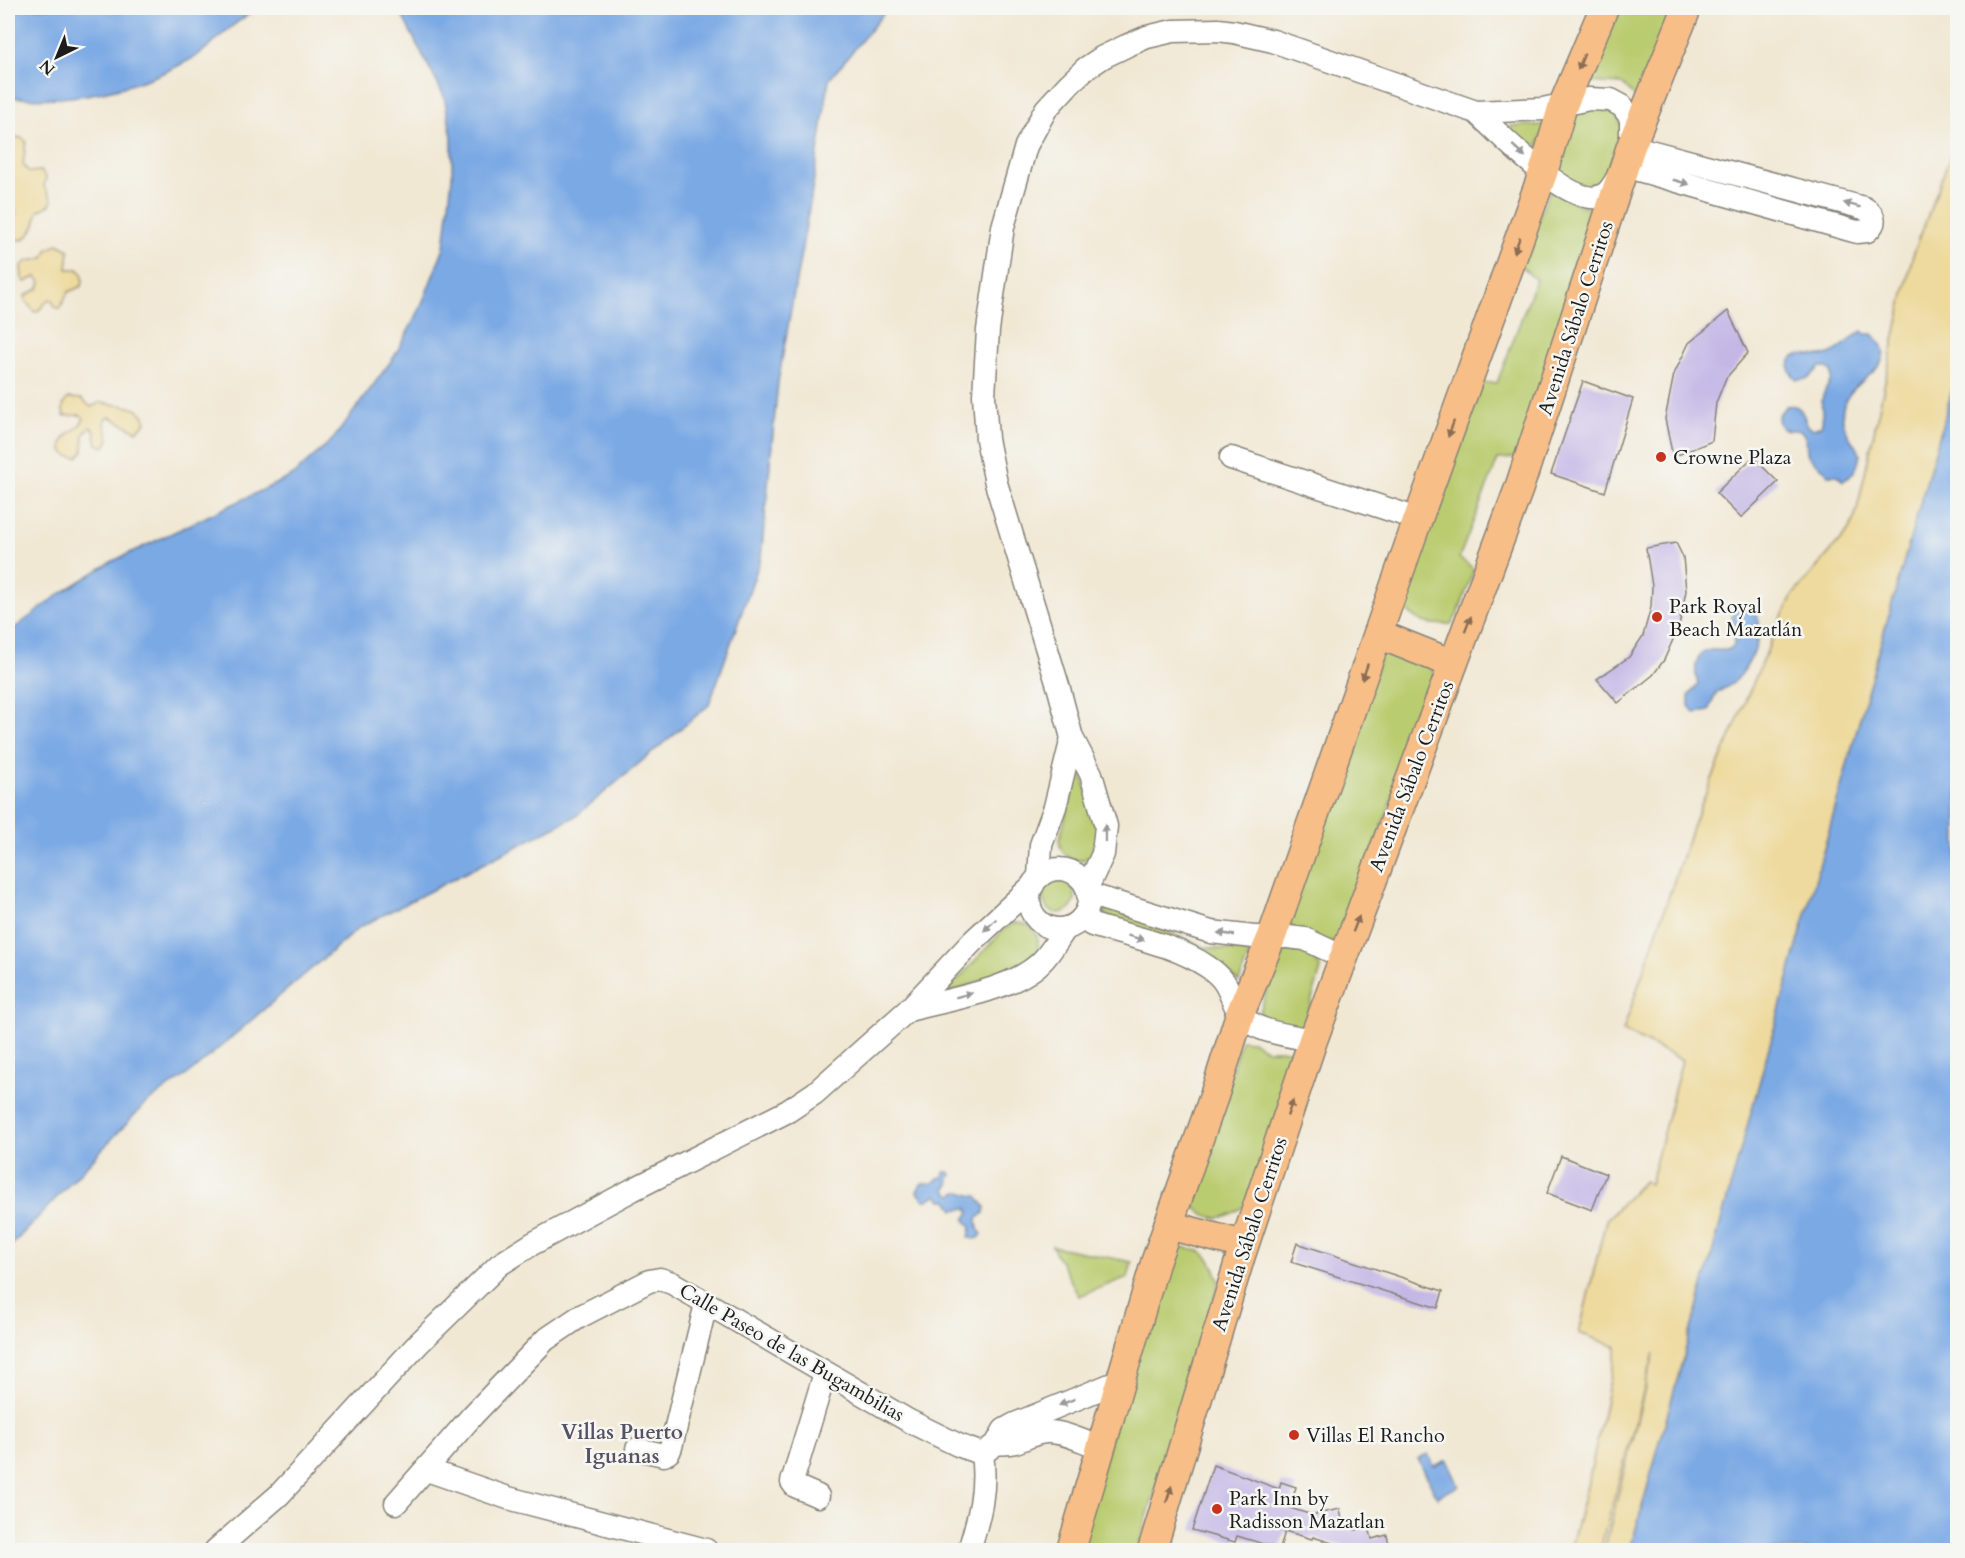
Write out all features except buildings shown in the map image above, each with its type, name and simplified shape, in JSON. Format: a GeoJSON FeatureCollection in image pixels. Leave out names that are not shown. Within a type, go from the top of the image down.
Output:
{"type":"FeatureCollection","features":[{"type":"Feature","properties":{"kind":"main road"},"geometry":{"type":"LineString","coordinates":[[1071,1551],[1168,1225],[1214,1096],[1240,1014],[1272,936],[1418,519],[1543,173],[1563,105],[1604,8]]}},
{"type":"Feature","properties":{"kind":"main road","name":"Avenida Sábalo Cerritos"},"geometry":{"type":"LineString","coordinates":[[1152,1551],[1244,1245],[1314,1040],[1519,488],[1628,156],[1687,8]]}},
{"type":"Feature","properties":{"kind":"main road"},"geometry":{"type":"LineString","coordinates":[[1378,634],[1453,664]]}},
{"type":"Feature","properties":{"kind":"main road"},"geometry":{"type":"LineString","coordinates":[[1168,1225],[1244,1245]]}},
{"type":"Feature","properties":{"kind":"street"},"geometry":{"type":"LineString","coordinates":[[908,1010],[1006,984],[1027,974],[1044,959],[1087,910],[1088,891],[1103,854],[1106,826],[1091,774],[1072,738],[996,483],[987,439],[985,406],[988,330],[1003,227],[1026,146],[1046,109],[1085,69],[1103,57],[1147,37],[1187,29],[1234,32],[1273,41],[1476,112],[1543,109],[1598,98],[1617,102],[1631,118],[1628,156],[1605,194],[1596,198],[1577,195],[1543,173],[1476,112]]}},
{"type":"Feature","properties":{"kind":"street"},"geometry":{"type":"LineString","coordinates":[[1628,156],[1864,208],[1871,212],[1874,221],[1867,231],[1857,232],[1628,156]]}},
{"type":"Feature","properties":{"kind":"street"},"geometry":{"type":"LineString","coordinates":[[1231,458],[1418,519]]}},
{"type":"Feature","properties":{"kind":"street"},"geometry":{"type":"LineString","coordinates":[[1072,738],[1055,807],[1041,845],[1036,881],[1029,894],[1033,913],[1047,926],[1056,929],[1074,923],[1092,925],[1173,949],[1194,958],[1210,968],[1227,984],[1240,1014],[1260,1028],[1273,1033],[1314,1040]]}},
{"type":"Feature","properties":{"kind":"street"},"geometry":{"type":"LineString","coordinates":[[216,1551],[279,1495],[419,1343],[499,1265],[531,1244],[788,1111],[815,1093],[908,1010],[973,941],[1036,881],[1057,869],[1076,874],[1088,891],[1212,932],[1254,938],[1272,936],[1305,939],[1343,957]]}},
{"type":"Feature","properties":{"kind":"street","name":"Calle Paseo de las Bugambilias"},"geometry":{"type":"LineString","coordinates":[[396,1503],[473,1415],[545,1340],[579,1317],[649,1281],[660,1279],[672,1283],[909,1421],[958,1445],[989,1449]]}},
{"type":"Feature","properties":{"kind":"street"},"geometry":{"type":"LineString","coordinates":[[637,1449],[664,1455],[671,1448],[706,1304]]}},
{"type":"Feature","properties":{"kind":"street"},"geometry":{"type":"LineString","coordinates":[[818,1496],[795,1486],[792,1482],[825,1373]]}},
{"type":"Feature","properties":{"kind":"street"},"geometry":{"type":"LineString","coordinates":[[969,1551],[984,1496],[989,1449],[1004,1430],[1042,1422],[1122,1380]]}},
{"type":"Feature","properties":{"kind":"street"},"geometry":{"type":"LineString","coordinates":[[1042,1422],[1058,1432],[1100,1448]]}},
{"type":"Feature","properties":{"kind":"street"},"geometry":{"type":"LineString","coordinates":[[427,1470],[508,1498],[706,1551]]}},
{"type":"Feature","properties":{"kind":"green space"},"geometry":{"type":"Polygon","coordinates":[[[1617,8],[1663,8],[1661,13],[1676,21],[1643,105],[1622,84],[1590,82],[1617,8]]]}},
{"type":"Feature","properties":{"kind":"green space"},"geometry":{"type":"Polygon","coordinates":[[[1608,103],[1625,130],[1606,183],[1591,190],[1563,177],[1559,167],[1575,114],[1583,106],[1608,103]]]}},
{"type":"Feature","properties":{"kind":"green space"},"geometry":{"type":"Polygon","coordinates":[[[1547,125],[1535,151],[1509,133],[1510,126],[1547,125]]]}},
{"type":"Feature","properties":{"kind":"green space"},"geometry":{"type":"Polygon","coordinates":[[[1555,189],[1580,206],[1602,207],[1517,458],[1498,459],[1459,558],[1474,569],[1458,614],[1451,624],[1429,624],[1413,616],[1401,605],[1479,383],[1497,383],[1536,280],[1520,265],[1549,193],[1555,189]]]}},
{"type":"Feature","properties":{"kind":"green space"},"geometry":{"type":"Polygon","coordinates":[[[1390,650],[1432,668],[1435,679],[1340,942],[1318,940],[1303,934],[1286,921],[1382,653],[1390,650]]]}},
{"type":"Feature","properties":{"kind":"green space"},"geometry":{"type":"Polygon","coordinates":[[[1079,766],[1100,830],[1091,856],[1075,860],[1066,856],[1059,841],[1079,766]]]}},
{"type":"Feature","properties":{"kind":"green space"},"geometry":{"type":"Polygon","coordinates":[[[1059,881],[1070,886],[1075,897],[1070,908],[1059,913],[1048,908],[1043,897],[1048,886],[1059,881]]]}},
{"type":"Feature","properties":{"kind":"green space"},"geometry":{"type":"Polygon","coordinates":[[[1108,908],[1204,947],[1250,952],[1239,982],[1205,955],[1103,914],[1108,908]]]}},
{"type":"Feature","properties":{"kind":"green space"},"geometry":{"type":"Polygon","coordinates":[[[1014,923],[1029,926],[1037,936],[1038,949],[1032,962],[944,995],[1003,930],[1014,923]]]}},
{"type":"Feature","properties":{"kind":"green space"},"geometry":{"type":"Polygon","coordinates":[[[1289,950],[1308,955],[1321,969],[1302,1032],[1258,1018],[1278,954],[1289,950]]]}},
{"type":"Feature","properties":{"kind":"green space"},"geometry":{"type":"Polygon","coordinates":[[[1241,1040],[1252,1041],[1267,1050],[1291,1050],[1298,1057],[1247,1204],[1224,1217],[1211,1217],[1190,1203],[1241,1040]]]}},
{"type":"Feature","properties":{"kind":"green space"},"geometry":{"type":"Polygon","coordinates":[[[1052,1246],[1132,1262],[1128,1277],[1079,1296],[1052,1246]]]}},
{"type":"Feature","properties":{"kind":"green space"},"geometry":{"type":"Polygon","coordinates":[[[1182,1247],[1198,1250],[1207,1256],[1214,1266],[1219,1281],[1137,1550],[1077,1550],[1167,1251],[1182,1247]]]}},
{"type":"Feature","properties":{"kind":"sand"},"geometry":{"type":"Polygon","coordinates":[[[13,137],[26,141],[23,165],[29,172],[41,171],[46,178],[44,186],[52,200],[50,205],[38,211],[33,228],[22,240],[15,239],[8,227],[16,214],[12,211],[8,213],[8,200],[12,195],[8,187],[8,141],[13,137]]]}},
{"type":"Feature","properties":{"kind":"sand"},"geometry":{"type":"Polygon","coordinates":[[[1957,138],[1957,373],[1630,1550],[1604,1550],[1654,1353],[1600,1550],[1570,1550],[1590,1474],[1617,1347],[1579,1333],[1606,1220],[1644,1181],[1650,1184],[1682,1060],[1623,1031],[1695,819],[1781,618],[1793,595],[1850,529],[1857,510],[1912,258],[1957,138]]]}},
{"type":"Feature","properties":{"kind":"sand"},"geometry":{"type":"Polygon","coordinates":[[[58,244],[69,250],[67,269],[78,269],[82,273],[82,286],[68,292],[60,308],[55,307],[49,299],[35,312],[26,302],[25,296],[39,288],[41,282],[36,277],[25,282],[22,278],[21,266],[28,261],[44,258],[47,250],[58,244]]]}},
{"type":"Feature","properties":{"kind":"sand"},"geometry":{"type":"Polygon","coordinates":[[[69,398],[82,399],[91,407],[101,402],[128,406],[139,411],[146,422],[137,431],[110,417],[106,418],[104,422],[109,438],[104,447],[97,444],[94,430],[90,427],[84,434],[83,452],[78,457],[68,456],[62,450],[62,444],[84,418],[80,415],[64,416],[63,406],[69,398]]]}},
{"type":"Feature","properties":{"kind":"water"},"geometry":{"type":"Polygon","coordinates":[[[8,8],[259,8],[236,23],[198,55],[150,78],[104,92],[32,99],[8,97],[8,8]]]}},
{"type":"Feature","properties":{"kind":"water"},"geometry":{"type":"Polygon","coordinates":[[[398,8],[888,8],[829,80],[813,186],[778,382],[761,558],[709,705],[576,816],[360,927],[191,1072],[145,1104],[8,1249],[8,633],[61,593],[111,562],[292,476],[334,438],[394,357],[420,309],[444,247],[452,177],[452,137],[444,96],[398,8]]]}},
{"type":"Feature","properties":{"kind":"water"},"geometry":{"type":"Polygon","coordinates":[[[1862,331],[1865,334],[1873,334],[1882,347],[1883,358],[1878,367],[1849,394],[1843,406],[1844,425],[1860,454],[1855,470],[1843,481],[1837,475],[1828,475],[1810,458],[1803,434],[1797,430],[1786,430],[1780,426],[1778,415],[1786,406],[1795,406],[1801,411],[1808,426],[1813,429],[1821,426],[1822,400],[1831,379],[1831,371],[1826,367],[1820,367],[1808,379],[1796,380],[1789,369],[1790,362],[1801,354],[1822,356],[1833,352],[1862,331]]]}},
{"type":"Feature","properties":{"kind":"water"},"geometry":{"type":"Polygon","coordinates":[[[1957,373],[1957,1550],[1630,1550],[1882,639],[1957,373]]]}},
{"type":"Feature","properties":{"kind":"water"},"geometry":{"type":"Polygon","coordinates":[[[1748,603],[1755,611],[1759,621],[1757,644],[1752,656],[1740,676],[1717,693],[1709,711],[1695,713],[1689,706],[1689,695],[1698,685],[1696,663],[1698,658],[1706,651],[1726,650],[1733,647],[1733,615],[1740,606],[1748,603]]]}},
{"type":"Feature","properties":{"kind":"water"},"geometry":{"type":"Polygon","coordinates":[[[944,1172],[952,1175],[948,1179],[950,1183],[945,1190],[952,1195],[962,1192],[977,1196],[985,1207],[984,1213],[977,1219],[978,1229],[982,1234],[979,1238],[969,1237],[971,1227],[965,1220],[970,1212],[967,1208],[954,1210],[948,1200],[942,1200],[936,1195],[924,1200],[917,1191],[921,1184],[933,1183],[943,1177],[944,1172]]]}},
{"type":"Feature","properties":{"kind":"water"},"geometry":{"type":"Polygon","coordinates":[[[1428,1454],[1434,1466],[1447,1460],[1459,1486],[1437,1497],[1418,1459],[1428,1454]]]}},
{"type":"Feature","properties":{"kind":"place","name":"Crowne Plaza"},"geometry":{"type":"Point","coordinates":[1661,457]}},
{"type":"Feature","properties":{"kind":"place","name":"Park Royal Beach Mazatlán"},"geometry":{"type":"Point","coordinates":[1657,617]}},
{"type":"Feature","properties":{"kind":"place","name":"Villas El Rancho"},"geometry":{"type":"Point","coordinates":[1294,1435]}},
{"type":"Feature","properties":{"kind":"place","name":"Park Inn by Radisson Mazatlan"},"geometry":{"type":"Point","coordinates":[1217,1509]}},
{"type":"Feature","properties":{"kind":"district","name":"Villas Puerto Iguanas"},"geometry":{"type":"Point","coordinates":[622,1444]}}]}
